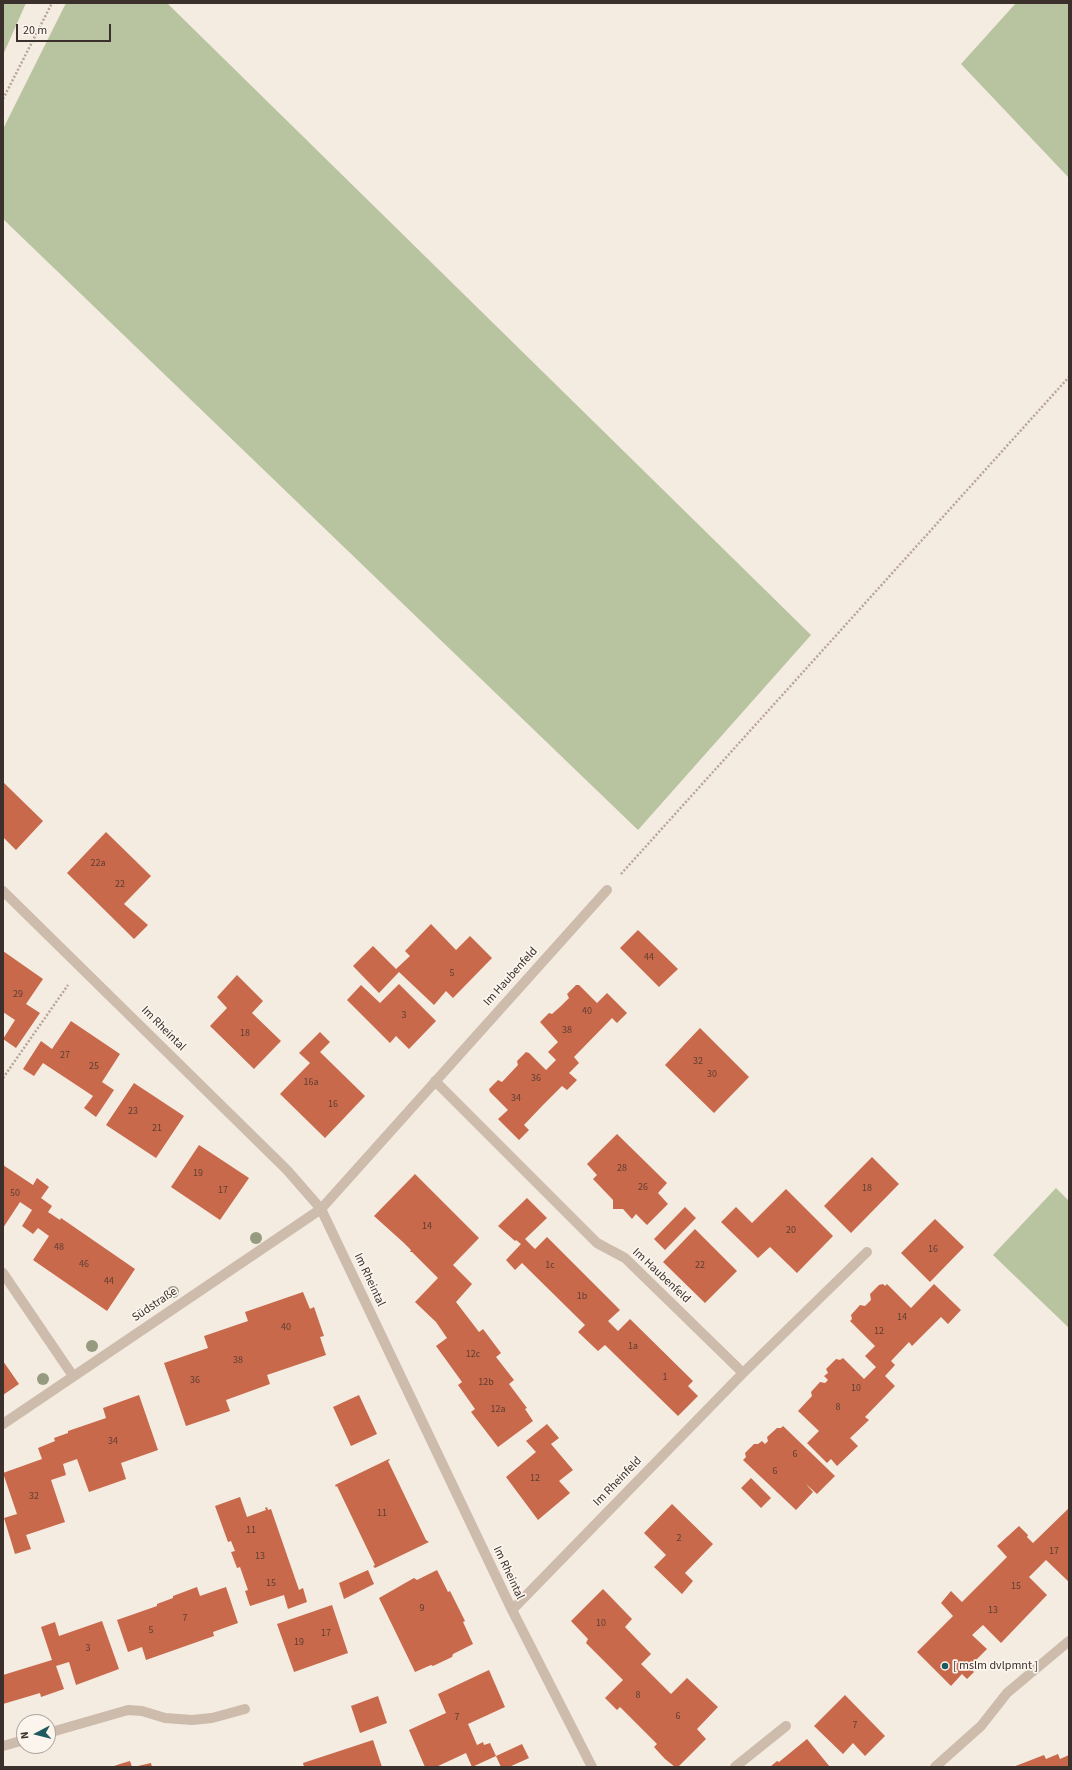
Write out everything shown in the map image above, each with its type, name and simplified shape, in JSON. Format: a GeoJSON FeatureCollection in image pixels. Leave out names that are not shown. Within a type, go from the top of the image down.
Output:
{"type":"FeatureCollection","features":[{"type":"Feature","properties":{"kind":"street","name":"Im Haubenfeld"},"geometry":{"type":"LineString","coordinates":[[321,1209],[607,890]]}},
{"type":"Feature","properties":{"kind":"street","name":"Im Rheintal"},"geometry":{"type":"LineString","coordinates":[[3,891],[288,1170],[321,1209],[512,1610],[592,1767]]}},
{"type":"Feature","properties":{"kind":"street","name":"Im Haubenfeld"},"geometry":{"type":"LineString","coordinates":[[435,1081],[598,1243],[626,1258],[743,1373]]}},
{"type":"Feature","properties":{"kind":"street","name":"Südstraße"},"geometry":{"type":"LineString","coordinates":[[3,1424],[321,1209]]}},
{"type":"Feature","properties":{"kind":"street"},"geometry":{"type":"LineString","coordinates":[[743,1373],[867,1252]]}},
{"type":"Feature","properties":{"kind":"street"},"geometry":{"type":"LineString","coordinates":[[3,1273],[73,1376]]}},
{"type":"Feature","properties":{"kind":"street","name":"Im Rheinfeld"},"geometry":{"type":"LineString","coordinates":[[512,1610],[743,1373]]}},
{"type":"Feature","properties":{"kind":"street"},"geometry":{"type":"LineString","coordinates":[[935,1767],[981,1726],[1007,1693],[1069,1642]]}},
{"type":"Feature","properties":{"kind":"street"},"geometry":{"type":"LineString","coordinates":[[56,1731],[128,1710],[142,1711],[165,1718],[192,1720],[212,1718],[245,1709]]}},
{"type":"Feature","properties":{"kind":"street"},"geometry":{"type":"LineString","coordinates":[[735,1767],[786,1726]]}},
{"type":"Feature","properties":{"kind":"street"},"geometry":{"type":"LineString","coordinates":[[3,1746],[16,1742]]}},
{"type":"Feature","properties":{"kind":"path"},"geometry":{"type":"LineString","coordinates":[[3,100],[52,3]]}},
{"type":"Feature","properties":{"kind":"path"},"geometry":{"type":"LineString","coordinates":[[607,890],[1069,377]]}},
{"type":"Feature","properties":{"kind":"path"},"geometry":{"type":"LineString","coordinates":[[3,1078],[80,966]]}},
{"type":"Feature","properties":{"kind":"green space"},"geometry":{"type":"Polygon","coordinates":[[[3,3],[26,3],[3,55],[3,3]]]}},
{"type":"Feature","properties":{"kind":"green space"},"geometry":{"type":"Polygon","coordinates":[[[66,3],[167,3],[811,635],[638,830],[3,219],[3,129],[66,3]]]}},
{"type":"Feature","properties":{"kind":"green space"},"geometry":{"type":"Polygon","coordinates":[[[1016,3],[1069,3],[1069,178],[961,64],[1016,3]]]}},
{"type":"Feature","properties":{"kind":"green space"},"geometry":{"type":"Polygon","coordinates":[[[1056,1188],[1069,1201],[1069,1328],[993,1255],[1056,1188]]]}},
{"type":"Feature","properties":{"kind":"building"},"geometry":{"type":"Polygon","coordinates":[[[3,782],[43,821],[16,850],[3,837],[3,782]]]}},
{"type":"Feature","properties":{"kind":"building"},"geometry":{"type":"Polygon","coordinates":[[[106,832],[151,876],[124,904],[148,925],[134,939],[67,873],[106,832]]]}},
{"type":"Feature","properties":{"kind":"building"},"geometry":{"type":"Polygon","coordinates":[[[431,924],[456,950],[470,936],[492,958],[453,998],[446,991],[434,1005],[399,972],[379,993],[353,966],[373,946],[396,969],[410,956],[405,951],[431,924]]]}},
{"type":"Feature","properties":{"kind":"building"},"geometry":{"type":"Polygon","coordinates":[[[638,930],[678,969],[659,987],[620,948],[638,930]]]}},
{"type":"Feature","properties":{"kind":"building"},"geometry":{"type":"Polygon","coordinates":[[[3,951],[43,979],[26,1004],[40,1013],[16,1048],[3,1039],[15,1020],[3,1012],[3,951]]]}},
{"type":"Feature","properties":{"kind":"building"},"geometry":{"type":"Polygon","coordinates":[[[237,975],[263,1001],[252,1013],[281,1041],[254,1069],[210,1026],[227,1008],[217,997],[237,975]]]}},
{"type":"Feature","properties":{"kind":"building"},"geometry":{"type":"Polygon","coordinates":[[[399,984],[436,1021],[409,1049],[396,1036],[390,1043],[347,1000],[361,985],[380,1003],[399,984]]]}},
{"type":"Feature","properties":{"kind":"building"},"geometry":{"type":"Polygon","coordinates":[[[576,985],[579,985],[597,1003],[607,993],[627,1013],[617,1023],[612,1018],[574,1057],[579,1063],[569,1073],[577,1080],[567,1090],[562,1086],[543,1105],[524,1125],[529,1130],[519,1140],[498,1119],[508,1110],[490,1092],[489,1089],[498,1080],[502,1082],[518,1065],[517,1061],[526,1052],[529,1053],[546,1070],[556,1060],[548,1052],[558,1042],[540,1022],[549,1013],[552,1014],[569,998],[567,994],[576,985]]]}},
{"type":"Feature","properties":{"kind":"building"},"geometry":{"type":"Polygon","coordinates":[[[71,1021],[120,1054],[102,1082],[114,1090],[96,1117],[84,1108],[93,1096],[43,1063],[34,1076],[23,1069],[41,1041],[52,1049],[71,1021]]]}},
{"type":"Feature","properties":{"kind":"building"},"geometry":{"type":"Polygon","coordinates":[[[700,1028],[749,1077],[714,1113],[665,1065],[700,1028]]]}},
{"type":"Feature","properties":{"kind":"building"},"geometry":{"type":"Polygon","coordinates":[[[320,1032],[330,1042],[320,1052],[365,1096],[325,1138],[280,1094],[310,1063],[299,1053],[320,1032]]]}},
{"type":"Feature","properties":{"kind":"building"},"geometry":{"type":"Polygon","coordinates":[[[134,1083],[184,1116],[156,1158],[106,1125],[134,1083]]]}},
{"type":"Feature","properties":{"kind":"building"},"geometry":{"type":"Polygon","coordinates":[[[617,1134],[667,1183],[658,1193],[668,1204],[647,1225],[636,1214],[632,1219],[623,1209],[613,1209],[613,1200],[593,1179],[597,1175],[587,1164],[617,1134]]]}},
{"type":"Feature","properties":{"kind":"building"},"geometry":{"type":"Polygon","coordinates":[[[199,1145],[249,1178],[220,1220],[171,1187],[199,1145]]]}},
{"type":"Feature","properties":{"kind":"building"},"geometry":{"type":"Polygon","coordinates":[[[872,1157],[899,1184],[851,1233],[824,1206],[872,1157]]]}},
{"type":"Feature","properties":{"kind":"building"},"geometry":{"type":"Polygon","coordinates":[[[3,1165],[33,1185],[37,1178],[49,1187],[41,1198],[52,1206],[48,1212],[60,1220],[61,1218],[135,1269],[107,1311],[33,1260],[49,1236],[38,1228],[33,1234],[22,1226],[32,1210],[20,1202],[3,1228],[3,1165]]]}},
{"type":"Feature","properties":{"kind":"building"},"geometry":{"type":"Polygon","coordinates":[[[415,1174],[479,1238],[453,1265],[472,1284],[456,1302],[479,1332],[483,1329],[501,1353],[496,1357],[514,1380],[509,1384],[527,1408],[525,1409],[533,1421],[498,1447],[471,1412],[475,1409],[458,1385],[462,1382],[436,1346],[447,1338],[436,1322],[415,1302],[438,1278],[412,1252],[410,1252],[411,1250],[404,1243],[374,1216],[415,1174]]]}},
{"type":"Feature","properties":{"kind":"building"},"geometry":{"type":"Polygon","coordinates":[[[786,1189],[833,1236],[797,1273],[770,1247],[758,1258],[721,1222],[736,1207],[752,1223],[786,1189]]]}},
{"type":"Feature","properties":{"kind":"building"},"geometry":{"type":"Polygon","coordinates":[[[527,1198],[547,1218],[525,1239],[535,1249],[547,1237],[620,1310],[608,1321],[618,1331],[630,1319],[693,1381],[688,1386],[698,1396],[678,1416],[605,1345],[598,1351],[578,1332],[585,1325],[522,1263],[515,1270],[506,1260],[521,1244],[516,1240],[515,1241],[498,1226],[527,1198]]]}},
{"type":"Feature","properties":{"kind":"building"},"geometry":{"type":"Polygon","coordinates":[[[685,1207],[696,1218],[665,1250],[654,1239],[685,1207]]]}},
{"type":"Feature","properties":{"kind":"building"},"geometry":{"type":"Polygon","coordinates":[[[935,1219],[964,1247],[930,1282],[901,1253],[935,1219]]]}},
{"type":"Feature","properties":{"kind":"building"},"geometry":{"type":"Polygon","coordinates":[[[695,1229],[737,1271],[705,1303],[663,1262],[695,1229]]]}},
{"type":"Feature","properties":{"kind":"building"},"geometry":{"type":"Polygon","coordinates":[[[883,1284],[885,1286],[887,1284],[911,1308],[934,1284],[961,1310],[948,1324],[941,1317],[912,1346],[909,1342],[891,1361],[895,1365],[885,1376],[895,1386],[865,1417],[869,1420],[850,1438],[858,1446],[837,1466],[831,1459],[827,1463],[807,1443],[819,1431],[798,1411],[812,1396],[811,1392],[820,1382],[825,1383],[828,1380],[824,1376],[828,1373],[826,1369],[836,1359],[840,1360],[843,1358],[864,1379],[876,1367],[865,1356],[875,1346],[850,1321],[852,1319],[851,1315],[860,1305],[865,1306],[871,1300],[870,1294],[879,1285],[883,1284]]]}},
{"type":"Feature","properties":{"kind":"building"},"geometry":{"type":"Polygon","coordinates":[[[303,1292],[310,1309],[314,1307],[324,1336],[320,1337],[326,1355],[267,1375],[270,1384],[226,1400],[230,1411],[186,1426],[164,1363],[208,1348],[204,1336],[248,1321],[245,1312],[303,1292]]]}},
{"type":"Feature","properties":{"kind":"building"},"geometry":{"type":"Polygon","coordinates":[[[3,1361],[19,1384],[3,1395],[3,1361]]]}},
{"type":"Feature","properties":{"kind":"building"},"geometry":{"type":"Polygon","coordinates":[[[139,1395],[158,1450],[121,1463],[126,1479],[89,1492],[77,1459],[63,1464],[66,1475],[51,1480],[65,1522],[26,1535],[31,1549],[15,1554],[4,1518],[17,1514],[3,1473],[42,1459],[38,1448],[55,1441],[54,1438],[68,1433],[68,1431],[106,1418],[103,1408],[139,1395]]]}},
{"type":"Feature","properties":{"kind":"building"},"geometry":{"type":"Polygon","coordinates":[[[359,1395],[377,1434],[351,1446],[333,1407],[359,1395]]]}},
{"type":"Feature","properties":{"kind":"building"},"geometry":{"type":"Polygon","coordinates":[[[547,1424],[559,1438],[551,1444],[573,1470],[559,1481],[570,1493],[538,1520],[506,1477],[536,1452],[526,1441],[547,1424]]]}},
{"type":"Feature","properties":{"kind":"building"},"geometry":{"type":"Polygon","coordinates":[[[783,1426],[835,1476],[817,1494],[806,1484],[813,1492],[796,1510],[743,1460],[746,1457],[745,1453],[754,1444],[758,1444],[762,1441],[765,1444],[768,1441],[767,1437],[777,1428],[781,1428],[783,1426]]]}},
{"type":"Feature","properties":{"kind":"building"},"geometry":{"type":"Polygon","coordinates":[[[389,1459],[390,1460],[388,1461],[426,1540],[429,1542],[375,1568],[373,1566],[375,1565],[337,1486],[336,1487],[335,1485],[389,1459]]]}},
{"type":"Feature","properties":{"kind":"building"},"geometry":{"type":"Polygon","coordinates":[[[751,1478],[771,1498],[761,1508],[741,1488],[751,1478]]]}},
{"type":"Feature","properties":{"kind":"building"},"geometry":{"type":"Polygon","coordinates":[[[240,1497],[247,1517],[266,1510],[265,1508],[267,1507],[268,1510],[271,1509],[299,1590],[303,1588],[307,1602],[288,1609],[284,1595],[250,1606],[245,1591],[248,1590],[240,1567],[237,1568],[231,1552],[235,1551],[231,1541],[228,1542],[215,1506],[240,1497]]]}},
{"type":"Feature","properties":{"kind":"building"},"geometry":{"type":"Polygon","coordinates":[[[672,1504],[713,1544],[685,1573],[693,1581],[682,1594],[654,1567],[666,1555],[644,1533],[672,1504]]]}},
{"type":"Feature","properties":{"kind":"building"},"geometry":{"type":"Polygon","coordinates":[[[1069,1508],[1069,1582],[1046,1560],[1029,1577],[1047,1595],[1001,1643],[983,1625],[972,1635],[987,1649],[969,1667],[974,1672],[967,1679],[962,1674],[951,1686],[917,1652],[953,1616],[941,1603],[951,1591],[962,1602],[1007,1557],[997,1546],[1019,1526],[1028,1535],[1027,1537],[1033,1543],[1069,1508]]]}},
{"type":"Feature","properties":{"kind":"building"},"geometry":{"type":"Polygon","coordinates":[[[368,1570],[374,1584],[344,1599],[339,1583],[368,1570]]]}},
{"type":"Feature","properties":{"kind":"building"},"geometry":{"type":"Polygon","coordinates":[[[437,1570],[448,1592],[450,1591],[465,1621],[463,1622],[473,1644],[453,1654],[452,1657],[433,1666],[431,1665],[415,1672],[379,1598],[414,1578],[417,1580],[437,1570]]]}},
{"type":"Feature","properties":{"kind":"building"},"geometry":{"type":"Polygon","coordinates":[[[197,1587],[200,1596],[226,1587],[238,1623],[213,1632],[214,1636],[146,1660],[142,1647],[128,1652],[117,1620],[157,1606],[157,1604],[173,1598],[173,1596],[197,1587]]]}},
{"type":"Feature","properties":{"kind":"building"},"geometry":{"type":"Polygon","coordinates":[[[603,1589],[632,1619],[625,1627],[651,1654],[641,1664],[671,1694],[687,1678],[718,1707],[697,1729],[706,1739],[678,1767],[675,1767],[665,1759],[654,1747],[657,1744],[620,1707],[617,1710],[605,1698],[623,1680],[586,1643],[588,1639],[571,1621],[603,1589]]]}},
{"type":"Feature","properties":{"kind":"building"},"geometry":{"type":"Polygon","coordinates":[[[332,1605],[348,1653],[294,1672],[277,1624],[332,1605]]]}},
{"type":"Feature","properties":{"kind":"building"},"geometry":{"type":"Polygon","coordinates":[[[102,1621],[119,1669],[76,1685],[69,1662],[56,1666],[64,1689],[41,1697],[40,1693],[3,1704],[3,1675],[52,1660],[41,1627],[55,1622],[59,1636],[102,1621]]]}},
{"type":"Feature","properties":{"kind":"building"},"geometry":{"type":"Polygon","coordinates":[[[489,1670],[505,1707],[468,1724],[477,1745],[483,1742],[484,1745],[490,1743],[496,1756],[472,1767],[466,1753],[436,1767],[425,1767],[409,1730],[446,1713],[438,1694],[489,1670]]]}},
{"type":"Feature","properties":{"kind":"building"},"geometry":{"type":"Polygon","coordinates":[[[845,1695],[885,1736],[865,1756],[853,1743],[843,1754],[814,1726],[845,1695]]]}},
{"type":"Feature","properties":{"kind":"building"},"geometry":{"type":"Polygon","coordinates":[[[378,1696],[387,1723],[360,1733],[351,1706],[378,1696]]]}},
{"type":"Feature","properties":{"kind":"building"},"geometry":{"type":"Polygon","coordinates":[[[807,1739],[830,1767],[770,1767],[777,1761],[779,1762],[807,1739]]]}},
{"type":"Feature","properties":{"kind":"building"},"geometry":{"type":"Polygon","coordinates":[[[373,1740],[382,1767],[304,1767],[303,1763],[373,1740]]]}},
{"type":"Feature","properties":{"kind":"building"},"geometry":{"type":"Polygon","coordinates":[[[522,1744],[529,1758],[509,1767],[501,1767],[496,1756],[522,1744]]]}},
{"type":"Feature","properties":{"kind":"building"},"geometry":{"type":"Polygon","coordinates":[[[1058,1754],[1060,1759],[1069,1755],[1069,1767],[1013,1767],[1044,1755],[1046,1759],[1058,1754]]]}},
{"type":"Feature","properties":{"kind":"building"},"geometry":{"type":"Polygon","coordinates":[[[130,1761],[132,1767],[111,1767],[120,1764],[130,1761]]]}},
{"type":"Feature","properties":{"kind":"building"},"geometry":{"type":"Polygon","coordinates":[[[151,1763],[152,1767],[138,1767],[138,1766],[151,1763]]]}},
{"type":"Feature","properties":{"kind":"place","name":"[ mslm dvlpmnt ]"},"geometry":{"type":"Point","coordinates":[945,1666]}}]}
